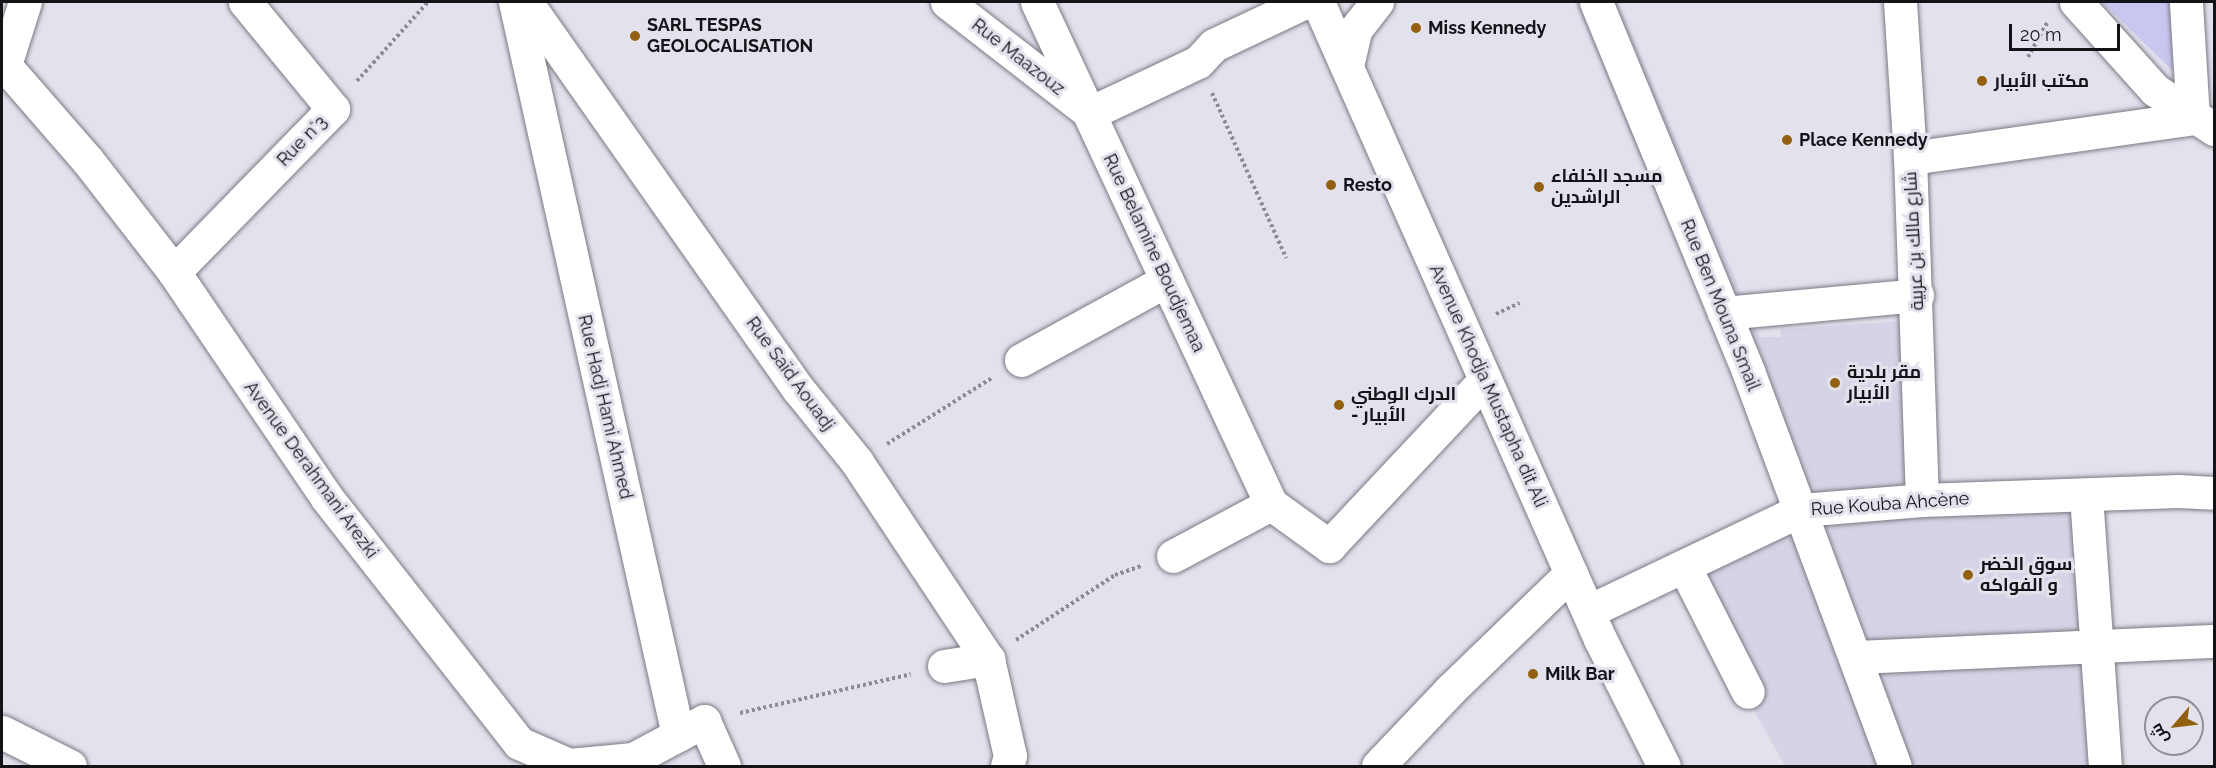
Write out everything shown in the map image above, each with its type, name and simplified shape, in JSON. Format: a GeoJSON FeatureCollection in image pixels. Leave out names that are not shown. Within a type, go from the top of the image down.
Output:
{"type":"FeatureCollection","features":[{"type":"Feature","properties":{"kind":"main road"},"geometry":{"type":"LineString","coordinates":[[3,64],[25,2]]}},
{"type":"Feature","properties":{"kind":"main road","name":"Rue n°3"},"geometry":{"type":"LineString","coordinates":[[174,272],[333,109],[245,2]]}},
{"type":"Feature","properties":{"kind":"main road","name":"Rue Hadj Hami Ahmed"},"geometry":{"type":"LineString","coordinates":[[515,2],[691,728],[724,766]]}},
{"type":"Feature","properties":{"kind":"main road","name":"Rue Saïd Aouadj"},"geometry":{"type":"LineString","coordinates":[[526,2],[799,390],[857,462],[988,658],[1010,756],[1007,766]]}},
{"type":"Feature","properties":{"kind":"main road","name":"Rue Maazouz"},"geometry":{"type":"LineString","coordinates":[[947,2],[1090,113]]}},
{"type":"Feature","properties":{"kind":"main road","name":"Rue Belamine Boudjemaa"},"geometry":{"type":"LineString","coordinates":[[1037,2],[1271,504]]}},
{"type":"Feature","properties":{"kind":"main road"},"geometry":{"type":"LineString","coordinates":[[1090,113],[1198,62],[1214,45],[1305,2]]}},
{"type":"Feature","properties":{"kind":"main road","name":"Avenue Khodja Mustapha dit Ali"},"geometry":{"type":"LineString","coordinates":[[1318,2],[1571,573],[1664,766]]}},
{"type":"Feature","properties":{"kind":"main road"},"geometry":{"type":"LineString","coordinates":[[1347,66],[1355,30],[1377,2]]}},
{"type":"Feature","properties":{"kind":"main road","name":"Rue Ben Mouna Smail"},"geometry":{"type":"LineString","coordinates":[[1596,2],[1724,313],[1857,657],[1895,766]]}},
{"type":"Feature","properties":{"kind":"main road"},"geometry":{"type":"LineString","coordinates":[[1900,2],[1910,158]]}},
{"type":"Feature","properties":{"kind":"main road"},"geometry":{"type":"LineString","coordinates":[[2186,2],[2204,124]]}},
{"type":"Feature","properties":{"kind":"main road"},"geometry":{"type":"LineString","coordinates":[[2064,6],[2155,90],[2204,124]]}},
{"type":"Feature","properties":{"kind":"main road","name":"Avenue Derahmani Arezki"},"geometry":{"type":"LineString","coordinates":[[3,64],[88,161],[174,272],[327,498],[519,743],[569,765],[633,759],[691,728]]}},
{"type":"Feature","properties":{"kind":"main road","name":"شارع مالك بن عربية"},"geometry":{"type":"LineString","coordinates":[[1922,500],[1917,295],[1910,158],[2204,124]]}},
{"type":"Feature","properties":{"kind":"main road"},"geometry":{"type":"LineString","coordinates":[[1021,360],[1167,280]]}},
{"type":"Feature","properties":{"kind":"main road"},"geometry":{"type":"LineString","coordinates":[[1724,313],[1917,295]]}},
{"type":"Feature","properties":{"kind":"main road"},"geometry":{"type":"LineString","coordinates":[[1173,556],[1271,504],[1329,546],[1485,381]]}},
{"type":"Feature","properties":{"kind":"main road","name":"Rue Kouba Ahcène"},"geometry":{"type":"LineString","coordinates":[[1589,611],[1801,510],[1922,500],[2214,493]]}},
{"type":"Feature","properties":{"kind":"main road"},"geometry":{"type":"LineString","coordinates":[[2086,495],[2105,766]]}},
{"type":"Feature","properties":{"kind":"main road"},"geometry":{"type":"LineString","coordinates":[[1684,566],[1748,692]]}},
{"type":"Feature","properties":{"kind":"main road"},"geometry":{"type":"LineString","coordinates":[[1378,766],[1450,690],[1571,573]]}},
{"type":"Feature","properties":{"kind":"main road"},"geometry":{"type":"LineString","coordinates":[[1857,657],[2096,644],[2214,641]]}},
{"type":"Feature","properties":{"kind":"main road"},"geometry":{"type":"LineString","coordinates":[[944,666],[988,658]]}},
{"type":"Feature","properties":{"kind":"main road"},"geometry":{"type":"LineString","coordinates":[[2,732],[70,766]]}},
{"type":"Feature","properties":{"kind":"path"},"geometry":{"type":"LineString","coordinates":[[333,109],[428,2]]}},
{"type":"Feature","properties":{"kind":"path"},"geometry":{"type":"LineString","coordinates":[[2028,57],[2064,6]]}},
{"type":"Feature","properties":{"kind":"path"},"geometry":{"type":"LineString","coordinates":[[1198,62],[1286,258]]}},
{"type":"Feature","properties":{"kind":"path"},"geometry":{"type":"LineString","coordinates":[[1495,315],[1520,303]]}},
{"type":"Feature","properties":{"kind":"path"},"geometry":{"type":"LineString","coordinates":[[857,462],[1021,360]]}},
{"type":"Feature","properties":{"kind":"path"},"geometry":{"type":"LineString","coordinates":[[988,658],[1115,575],[1173,556]]}},
{"type":"Feature","properties":{"kind":"path"},"geometry":{"type":"LineString","coordinates":[[691,728],[944,666]]}},
{"type":"Feature","properties":{"kind":"shaded area"},"geometry":{"type":"Polygon","coordinates":[[[1575,2],[1618,2],[1760,337],[1780,337],[1781,329],[1907,321],[1934,485],[2099,477],[2107,628],[2093,766],[1785,766],[1749,702],[1694,575],[1787,504],[1575,2]]]}},
{"type":"Feature","properties":{"kind":"shaded area"},"geometry":{"type":"Polygon","coordinates":[[[2102,2],[2170,2],[2173,71],[2102,2]]]}},
{"type":"Feature","properties":{"kind":"place","name":"Miss Kennedy"},"geometry":{"type":"Point","coordinates":[1416,28]}},
{"type":"Feature","properties":{"kind":"place","name":"SARL TESPAS GEOLOCALISATION"},"geometry":{"type":"Point","coordinates":[635,36]}},
{"type":"Feature","properties":{"kind":"place","name":"مكتب الأبيار"},"geometry":{"type":"Point","coordinates":[1982,81]}},
{"type":"Feature","properties":{"kind":"place","name":"Place Kennedy"},"geometry":{"type":"Point","coordinates":[1787,140]}},
{"type":"Feature","properties":{"kind":"place","name":"Resto"},"geometry":{"type":"Point","coordinates":[1331,185]}},
{"type":"Feature","properties":{"kind":"place","name":"مسجد الخلفاء الراشدين"},"geometry":{"type":"Point","coordinates":[1539,187]}},
{"type":"Feature","properties":{"kind":"place","name":"مقر بلدية الأبيار"},"geometry":{"type":"Point","coordinates":[1835,383]}},
{"type":"Feature","properties":{"kind":"place","name":"الدرك الوطني - الأبيار"},"geometry":{"type":"Point","coordinates":[1339,405]}},
{"type":"Feature","properties":{"kind":"place","name":"سوق الخضر و الفواكه"},"geometry":{"type":"Point","coordinates":[1968,575]}},
{"type":"Feature","properties":{"kind":"place","name":"Milk Bar"},"geometry":{"type":"Point","coordinates":[1533,674]}}]}
